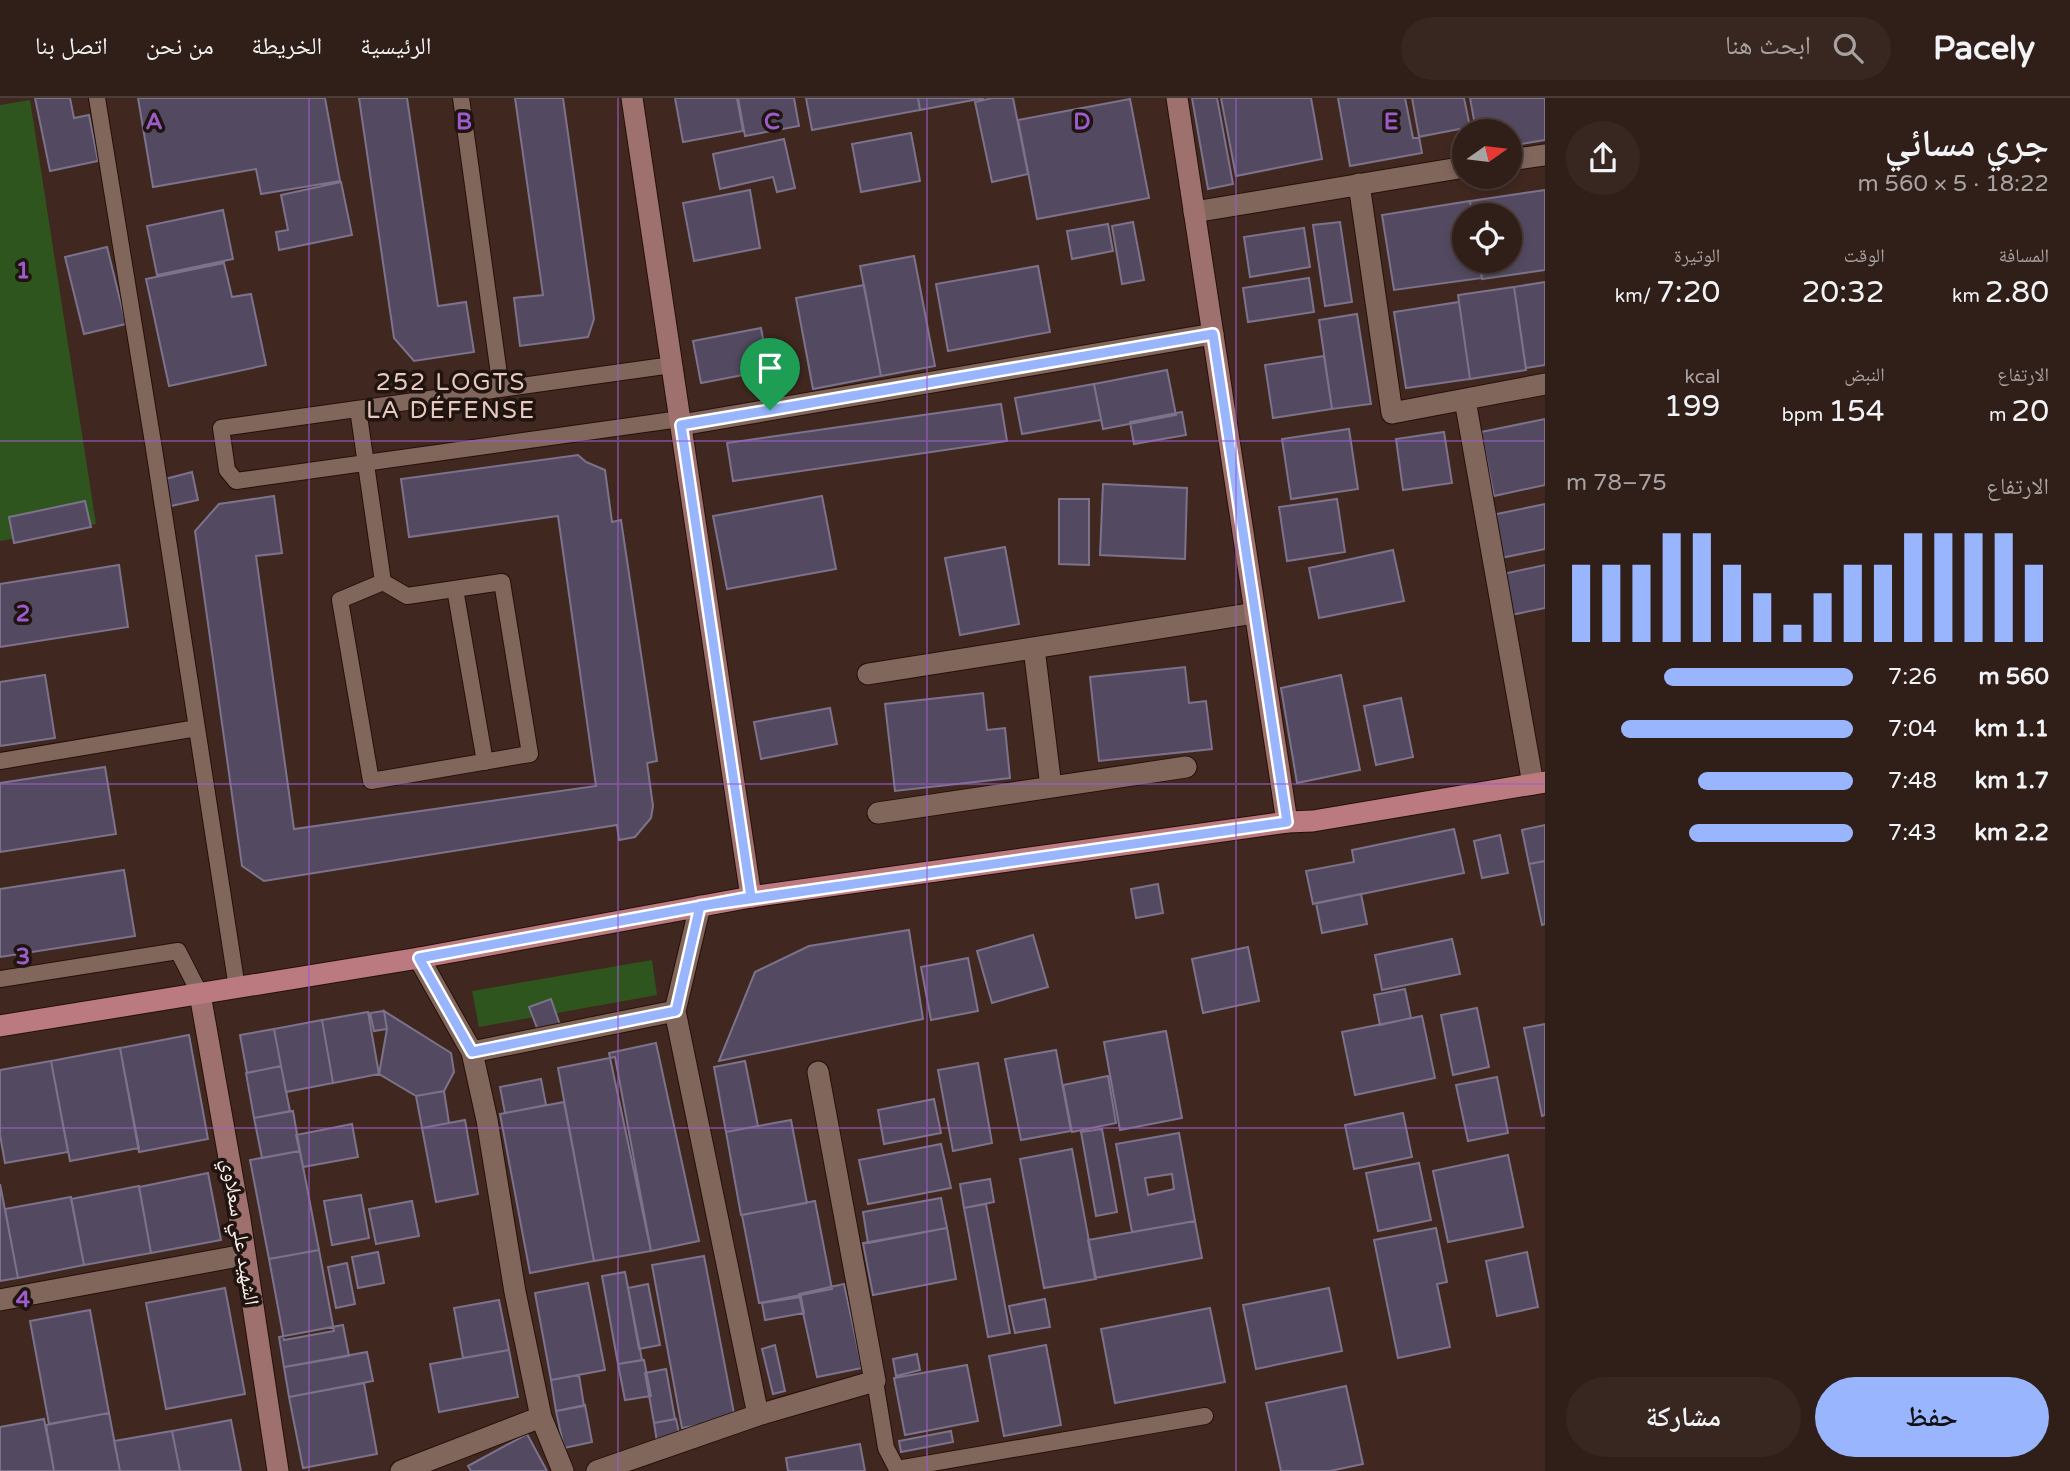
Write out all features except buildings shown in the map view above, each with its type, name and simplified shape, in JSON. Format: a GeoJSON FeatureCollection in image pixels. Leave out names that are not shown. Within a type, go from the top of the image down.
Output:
{"type":"FeatureCollection","features":[{"type":"Feature","properties":{"kind":"main road"},"geometry":{"type":"LineString","coordinates":[[632,98],[751,897]]}},
{"type":"Feature","properties":{"kind":"main road"},"geometry":{"type":"LineString","coordinates":[[1177,98],[1287,822]]}},
{"type":"Feature","properties":{"kind":"main road"},"geometry":{"type":"LineString","coordinates":[[0,1026],[419,958],[751,897],[1287,822],[1312,821],[1539,783]]}},
{"type":"Feature","properties":{"kind":"main road","name":"الشهيد علي سعلاوي"},"geometry":{"type":"LineString","coordinates":[[200,994],[278,1471]]}},
{"type":"Feature","properties":{"kind":"street"},"geometry":{"type":"LineString","coordinates":[[1522,158],[1545,155]]}},
{"type":"Feature","properties":{"kind":"street"},"geometry":{"type":"LineString","coordinates":[[1194,212],[1452,169]]}},
{"type":"Feature","properties":{"kind":"street"},"geometry":{"type":"LineString","coordinates":[[1359,184],[1392,413],[1545,384]]}},
{"type":"Feature","properties":{"kind":"street"},"geometry":{"type":"LineString","coordinates":[[681,422],[1213,334]]}},
{"type":"Feature","properties":{"kind":"street"},"geometry":{"type":"LineString","coordinates":[[1465,400],[1539,783]]}},
{"type":"Feature","properties":{"kind":"street"},"geometry":{"type":"LineString","coordinates":[[868,674],[1255,613]]}},
{"type":"Feature","properties":{"kind":"street"},"geometry":{"type":"LineString","coordinates":[[1034,648],[1051,787]]}},
{"type":"Feature","properties":{"kind":"street"},"geometry":{"type":"LineString","coordinates":[[878,813],[1186,767]]}},
{"type":"Feature","properties":{"kind":"street"},"geometry":{"type":"LineString","coordinates":[[700,906],[676,1011],[758,1415]]}},
{"type":"Feature","properties":{"kind":"street"},"geometry":{"type":"LineString","coordinates":[[419,958],[472,1052],[487,1120],[515,1292],[541,1417],[563,1471]]}},
{"type":"Feature","properties":{"kind":"street"},"geometry":{"type":"LineString","coordinates":[[472,1052],[676,1011]]}},
{"type":"Feature","properties":{"kind":"street"},"geometry":{"type":"LineString","coordinates":[[597,1471],[758,1415],[875,1381],[818,1072]]}},
{"type":"Feature","properties":{"kind":"street"},"geometry":{"type":"LineString","coordinates":[[0,1300],[244,1255]]}},
{"type":"Feature","properties":{"kind":"street"},"geometry":{"type":"LineString","coordinates":[[401,1471],[541,1417]]}},
{"type":"Feature","properties":{"kind":"lane"},"geometry":{"type":"LineString","coordinates":[[97,98],[237,988]]}},
{"type":"Feature","properties":{"kind":"lane"},"geometry":{"type":"LineString","coordinates":[[461,98],[501,389]]}},
{"type":"Feature","properties":{"kind":"lane"},"geometry":{"type":"LineString","coordinates":[[672,365],[221,428],[227,470],[236,481],[681,422]]}},
{"type":"Feature","properties":{"kind":"lane"},"geometry":{"type":"LineString","coordinates":[[358,409],[383,582]]}},
{"type":"Feature","properties":{"kind":"lane"},"geometry":{"type":"LineString","coordinates":[[383,582],[407,596],[502,582],[530,754],[371,781],[340,600],[383,582]]}},
{"type":"Feature","properties":{"kind":"lane"},"geometry":{"type":"LineString","coordinates":[[456,589],[485,762]]}},
{"type":"Feature","properties":{"kind":"lane"},"geometry":{"type":"LineString","coordinates":[[0,761],[197,728]]}},
{"type":"Feature","properties":{"kind":"lane"},"geometry":{"type":"LineString","coordinates":[[0,979],[178,951],[200,994]]}},
{"type":"Feature","properties":{"kind":"lane"},"geometry":{"type":"LineString","coordinates":[[875,1381],[886,1448],[897,1469],[1205,1416]]}},
{"type":"Feature","properties":{"kind":"green space"},"geometry":{"type":"Polygon","coordinates":[[[30,100],[96,524],[0,541],[0,105],[30,100]]]}},
{"type":"Feature","properties":{"kind":"green space"},"geometry":{"type":"Polygon","coordinates":[[[652,960],[657,995],[479,1027],[472,991],[652,960]]]}},
{"type":"Feature","properties":{"kind":"district","name":"252 LOGTS LA DÉFENSE"},"geometry":{"type":"Point","coordinates":[451,396]}},
{"type":"Feature","properties":{"kind":"route"},"geometry":{"type":"LineString","coordinates":[[770,410],[681,425],[751,897],[700,906],[419,958],[472,1052],[676,1011],[700,906],[1287,822],[1213,334],[770,410]]}}]}
